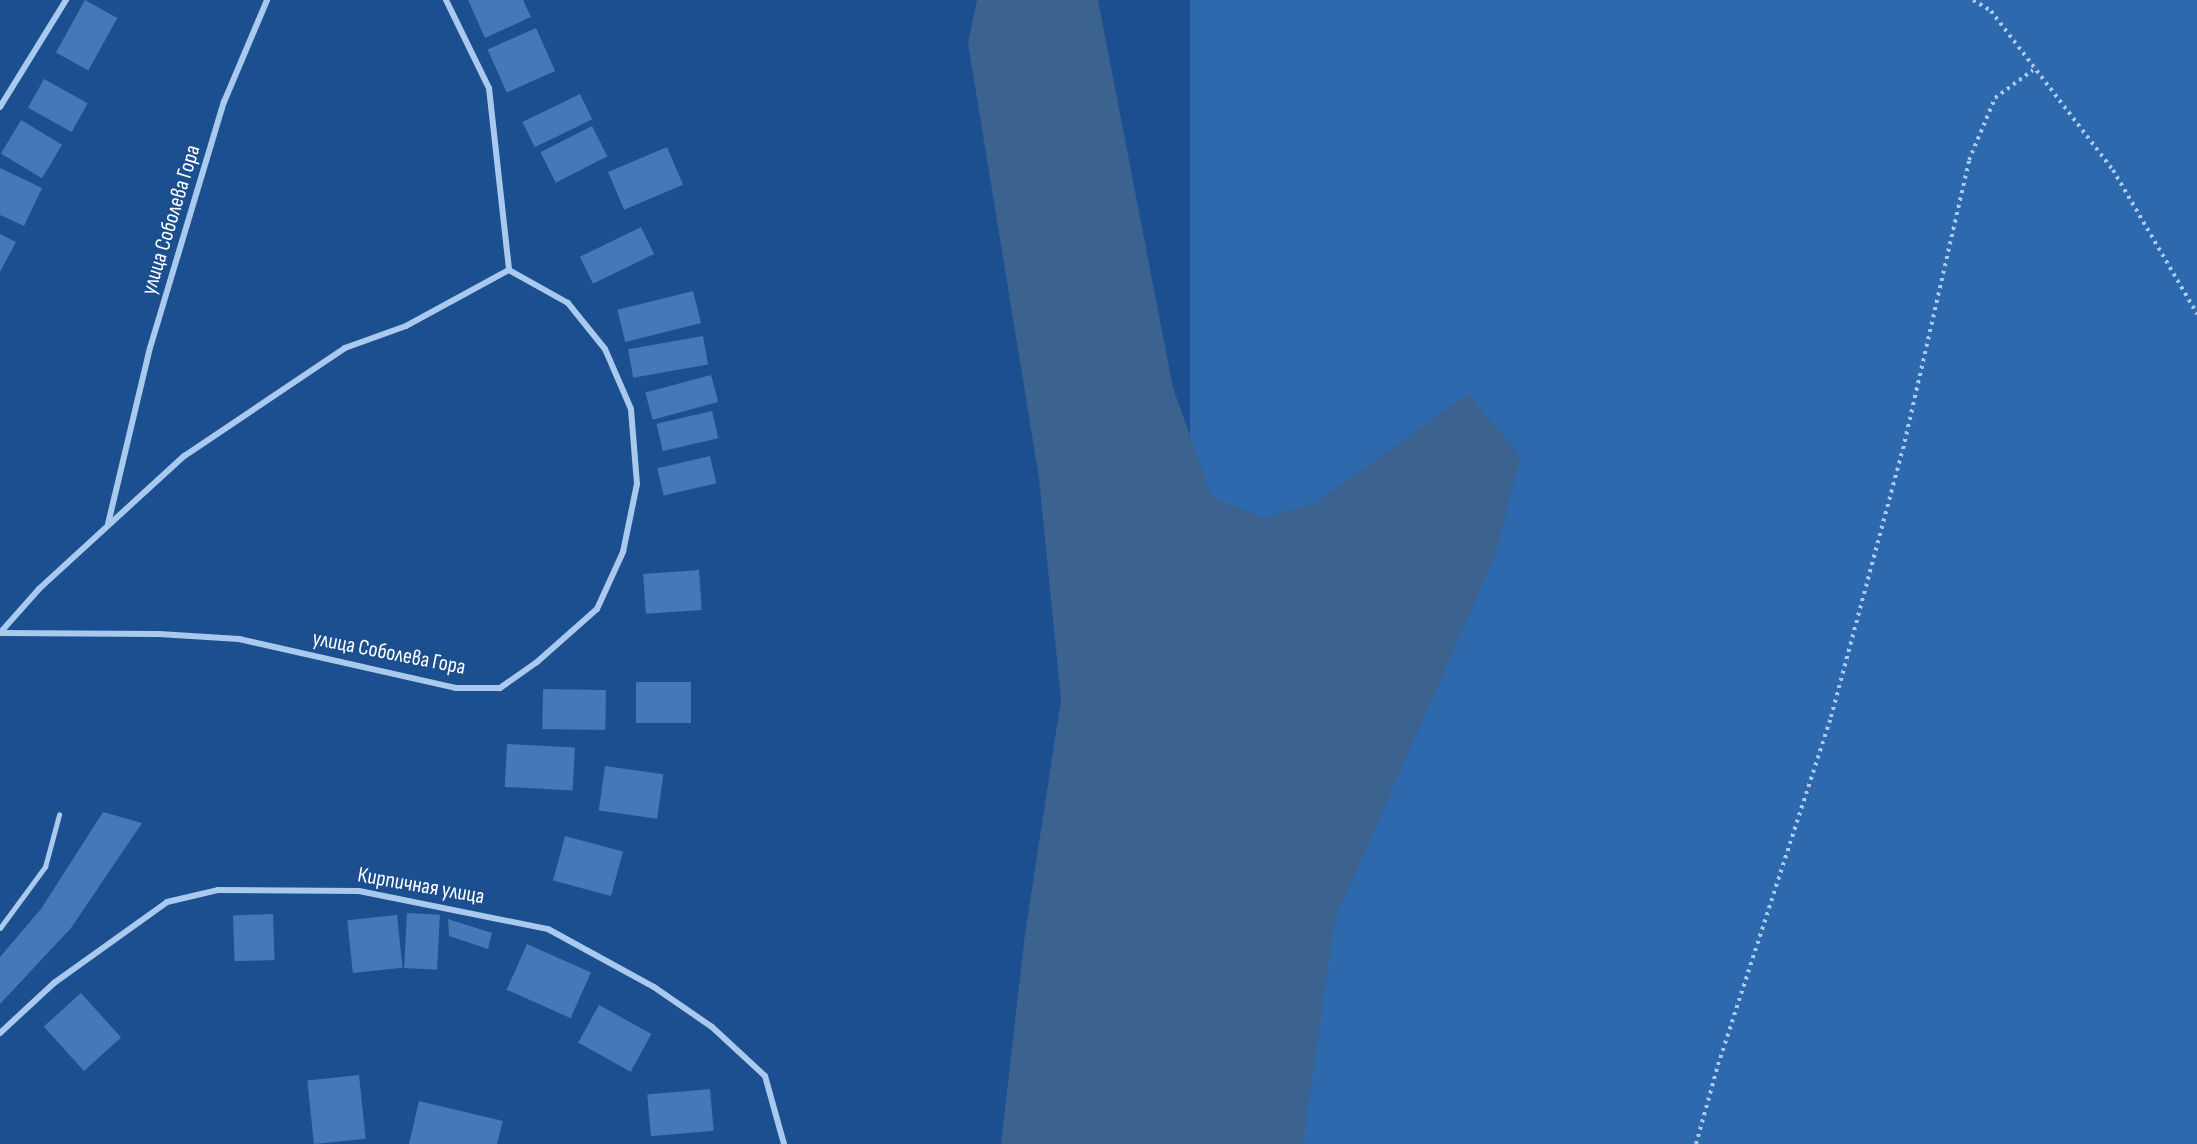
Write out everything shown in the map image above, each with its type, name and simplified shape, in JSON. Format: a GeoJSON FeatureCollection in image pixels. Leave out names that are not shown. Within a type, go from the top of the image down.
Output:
{"type":"FeatureCollection","features":[{"type":"Feature","properties":{"kind":"street"},"geometry":{"type":"LineString","coordinates":[[0,107],[66,0]]}},
{"type":"Feature","properties":{"kind":"street","name":"улица Соболева Гора"},"geometry":{"type":"LineString","coordinates":[[108,524],[150,348],[224,102],[267,0]]}},
{"type":"Feature","properties":{"kind":"street"},"geometry":{"type":"LineString","coordinates":[[446,0],[489,88],[509,270]]}},
{"type":"Feature","properties":{"kind":"street","name":"улица Соболева Гора"},"geometry":{"type":"LineString","coordinates":[[509,270],[568,303],[605,349],[631,409],[637,484],[623,552],[597,609],[537,662],[500,688],[456,688],[239,639],[159,634],[0,633],[39,589],[184,456],[267,398],[345,348],[406,326],[509,270]]}},
{"type":"Feature","properties":{"kind":"street","name":"Кирпичная улица"},"geometry":{"type":"LineString","coordinates":[[0,1033],[54,983],[167,902],[218,890],[359,891],[548,929],[654,987],[712,1027],[765,1076],[784,1144]]}},
{"type":"Feature","properties":{"kind":"lane"},"geometry":{"type":"LineString","coordinates":[[0,928],[45,867],[60,815]]}},
{"type":"Feature","properties":{"kind":"path"},"geometry":{"type":"LineString","coordinates":[[1973,0],[1991,11],[2033,70],[2113,170],[2197,315]]}},
{"type":"Feature","properties":{"kind":"path"},"geometry":{"type":"LineString","coordinates":[[1696,1144],[1718,1065],[1831,717],[1903,449],[1969,160],[1995,98],[2033,70]]}},
{"type":"Feature","properties":{"kind":"shaded area"},"geometry":{"type":"Polygon","coordinates":[[[977,0],[1098,0],[1173,388],[1212,497],[1263,518],[1315,503],[1468,394],[1521,457],[1495,556],[1335,920],[1303,1144],[1001,1144],[1025,934],[1061,700],[1039,478],[968,43],[977,0]]]}},
{"type":"Feature","properties":{"kind":"shaded area"},"geometry":{"type":"Polygon","coordinates":[[[1190,0],[2197,0],[2197,1144],[1190,1144],[1190,0]]]}},
{"type":"Feature","properties":{"kind":"building"},"geometry":{"type":"Polygon","coordinates":[[[85,0],[117,18],[88,70],[56,52],[85,0]]]}},
{"type":"Feature","properties":{"kind":"building"},"geometry":{"type":"Polygon","coordinates":[[[468,0],[523,0],[531,17],[485,38],[468,0]]]}},
{"type":"Feature","properties":{"kind":"building"},"geometry":{"type":"Polygon","coordinates":[[[536,28],[555,71],[507,92],[488,50],[536,28]]]}},
{"type":"Feature","properties":{"kind":"building"},"geometry":{"type":"Polygon","coordinates":[[[44,79],[88,103],[72,132],[28,108],[44,79]]]}},
{"type":"Feature","properties":{"kind":"building"},"geometry":{"type":"Polygon","coordinates":[[[580,94],[592,119],[535,147],[522,122],[580,94]]]}},
{"type":"Feature","properties":{"kind":"building"},"geometry":{"type":"Polygon","coordinates":[[[21,120],[62,145],[42,178],[1,153],[21,120]]]}},
{"type":"Feature","properties":{"kind":"building"},"geometry":{"type":"Polygon","coordinates":[[[592,126],[607,156],[556,183],[540,152],[592,126]]]}},
{"type":"Feature","properties":{"kind":"building"},"geometry":{"type":"Polygon","coordinates":[[[667,147],[683,185],[624,210],[608,172],[667,147]]]}},
{"type":"Feature","properties":{"kind":"building"},"geometry":{"type":"Polygon","coordinates":[[[0,168],[42,188],[24,226],[0,215],[0,168]]]}},
{"type":"Feature","properties":{"kind":"building"},"geometry":{"type":"Polygon","coordinates":[[[641,227],[654,254],[593,284],[580,257],[641,227]]]}},
{"type":"Feature","properties":{"kind":"building"},"geometry":{"type":"Polygon","coordinates":[[[0,234],[16,242],[0,272],[0,234]]]}},
{"type":"Feature","properties":{"kind":"building"},"geometry":{"type":"Polygon","coordinates":[[[693,291],[701,323],[625,342],[617,310],[693,291]]]}},
{"type":"Feature","properties":{"kind":"building"},"geometry":{"type":"Polygon","coordinates":[[[703,336],[708,365],[633,378],[628,349],[703,336]]]}},
{"type":"Feature","properties":{"kind":"building"},"geometry":{"type":"Polygon","coordinates":[[[711,375],[718,402],[653,420],[645,393],[711,375]]]}},
{"type":"Feature","properties":{"kind":"building"},"geometry":{"type":"Polygon","coordinates":[[[712,411],[718,438],[663,451],[656,424],[712,411]]]}},
{"type":"Feature","properties":{"kind":"building"},"geometry":{"type":"Polygon","coordinates":[[[710,456],[716,483],[664,495],[657,468],[710,456]]]}},
{"type":"Feature","properties":{"kind":"building"},"geometry":{"type":"Polygon","coordinates":[[[699,570],[702,610],[646,614],[643,574],[699,570]]]}},
{"type":"Feature","properties":{"kind":"building"},"geometry":{"type":"Polygon","coordinates":[[[636,682],[691,682],[691,723],[636,723],[636,682]]]}},
{"type":"Feature","properties":{"kind":"building"},"geometry":{"type":"Polygon","coordinates":[[[543,689],[606,690],[605,730],[542,729],[543,689]]]}},
{"type":"Feature","properties":{"kind":"building"},"geometry":{"type":"Polygon","coordinates":[[[507,744],[575,748],[573,790],[505,787],[507,744]]]}},
{"type":"Feature","properties":{"kind":"building"},"geometry":{"type":"Polygon","coordinates":[[[605,766],[663,774],[657,819],[599,811],[605,766]]]}},
{"type":"Feature","properties":{"kind":"building"},"geometry":{"type":"Polygon","coordinates":[[[103,812],[142,823],[71,928],[0,1004],[0,957],[41,909],[103,812]]]}},
{"type":"Feature","properties":{"kind":"building"},"geometry":{"type":"Polygon","coordinates":[[[565,836],[623,852],[611,896],[553,880],[565,836]]]}},
{"type":"Feature","properties":{"kind":"building"},"geometry":{"type":"Polygon","coordinates":[[[407,913],[440,915],[437,970],[404,968],[407,913]]]}},
{"type":"Feature","properties":{"kind":"building"},"geometry":{"type":"Polygon","coordinates":[[[273,914],[275,960],[235,961],[233,915],[273,914]]]}},
{"type":"Feature","properties":{"kind":"building"},"geometry":{"type":"Polygon","coordinates":[[[397,915],[403,968],[353,973],[347,920],[397,915]]]}},
{"type":"Feature","properties":{"kind":"building"},"geometry":{"type":"Polygon","coordinates":[[[448,919],[492,933],[488,949],[449,936],[448,919]]]}},
{"type":"Feature","properties":{"kind":"building"},"geometry":{"type":"Polygon","coordinates":[[[527,944],[591,972],[571,1018],[507,990],[527,944]]]}},
{"type":"Feature","properties":{"kind":"building"},"geometry":{"type":"Polygon","coordinates":[[[81,993],[121,1038],[84,1071],[44,1026],[81,993]]]}},
{"type":"Feature","properties":{"kind":"building"},"geometry":{"type":"Polygon","coordinates":[[[599,1005],[651,1034],[631,1072],[578,1043],[599,1005]]]}},
{"type":"Feature","properties":{"kind":"building"},"geometry":{"type":"Polygon","coordinates":[[[359,1075],[366,1139],[314,1144],[307,1080],[359,1075]]]}},
{"type":"Feature","properties":{"kind":"building"},"geometry":{"type":"Polygon","coordinates":[[[710,1089],[714,1131],[651,1136],[647,1094],[710,1089]]]}},
{"type":"Feature","properties":{"kind":"building"},"geometry":{"type":"Polygon","coordinates":[[[419,1101],[503,1121],[497,1144],[409,1144],[419,1101]]]}}]}
